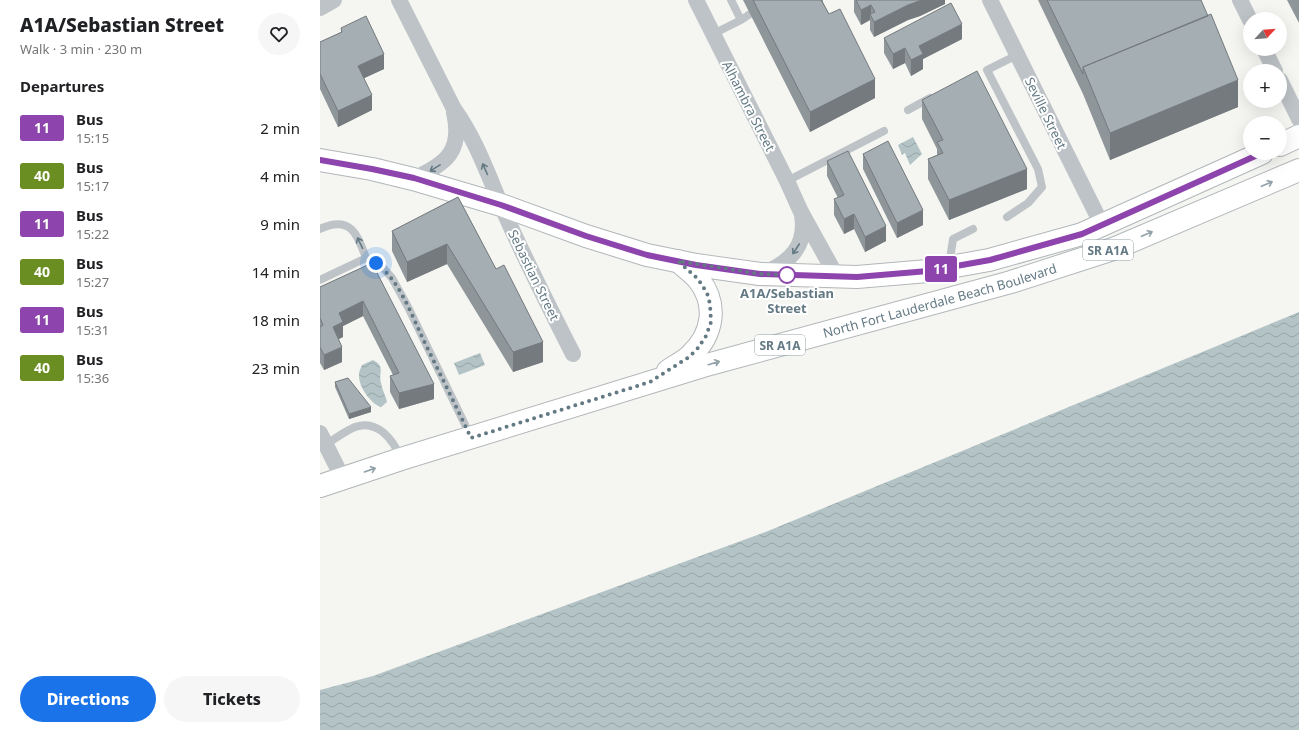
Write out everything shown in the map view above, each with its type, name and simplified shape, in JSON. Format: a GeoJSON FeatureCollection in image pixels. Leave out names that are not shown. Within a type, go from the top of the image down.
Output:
{"type":"FeatureCollection","features":[{"type":"Feature","properties":{"kind":"main road"},"geometry":{"type":"LineString","coordinates":[[1287,142],[1299,136]]}},
{"type":"Feature","properties":{"kind":"main road","name":"SR A1A"},"geometry":{"type":"LineString","coordinates":[[320,160],[414,178],[501,205],[613,245],[647,255],[760,274],[837,277]]}},
{"type":"Feature","properties":{"kind":"main road","name":"North Fort Lauderdale Beach Boulevard"},"geometry":{"type":"LineString","coordinates":[[837,277],[857,277],[928,271],[990,260],[1082,234],[1246,160]]}},
{"type":"Feature","properties":{"kind":"main road","name":"North Fort Lauderdale Beach Boulevard"},"geometry":{"type":"LineString","coordinates":[[320,486],[401,459],[717,362],[1038,274],[1113,249],[1299,170]]}},
{"type":"Feature","properties":{"kind":"main road"},"geometry":{"type":"LineString","coordinates":[[650,382],[689,357],[698,348],[706,336],[711,322],[710,304],[707,293],[698,279],[678,261]]}},
{"type":"Feature","properties":{"kind":"street"},"geometry":{"type":"LineString","coordinates":[[320,8],[334,0]]}},
{"type":"Feature","properties":{"kind":"street","name":"Sebastian Street"},"geometry":{"type":"LineString","coordinates":[[399,0],[454,109],[473,140],[544,299],[573,354]]}},
{"type":"Feature","properties":{"kind":"street","name":"Alhambra Street"},"geometry":{"type":"LineString","coordinates":[[697,0],[801,212],[837,277]]}},
{"type":"Feature","properties":{"kind":"street","name":"Seville Street"},"geometry":{"type":"LineString","coordinates":[[990,0],[1102,225]]}},
{"type":"Feature","properties":{"kind":"street"},"geometry":{"type":"LineString","coordinates":[[1240,0],[1246,12]]}},
{"type":"Feature","properties":{"kind":"street"},"geometry":{"type":"LineString","coordinates":[[1287,94],[1299,118]]}},
{"type":"Feature","properties":{"kind":"street","name":"Sebastian Street"},"geometry":{"type":"LineString","coordinates":[[414,178],[439,166],[453,149],[457,137],[457,124],[454,109]]}},
{"type":"Feature","properties":{"kind":"street","name":"Alhambra Street"},"geometry":{"type":"LineString","coordinates":[[760,274],[781,265],[798,248],[802,237],[803,225],[801,212]]}},
{"type":"Feature","properties":{"kind":"street"},"geometry":{"type":"LineString","coordinates":[[323,439],[343,479]]}},
{"type":"Feature","properties":{"kind":"lane"},"geometry":{"type":"LineString","coordinates":[[731,0],[741,20]]}},
{"type":"Feature","properties":{"kind":"lane"},"geometry":{"type":"LineString","coordinates":[[713,34],[750,14]]}},
{"type":"Feature","properties":{"kind":"lane"},"geometry":{"type":"LineString","coordinates":[[1007,217],[1028,203],[1042,187],[1038,168],[983,72],[1017,55]]}},
{"type":"Feature","properties":{"kind":"lane"},"geometry":{"type":"LineString","coordinates":[[908,110],[941,93]]}},
{"type":"Feature","properties":{"kind":"lane"},"geometry":{"type":"LineString","coordinates":[[787,181],[884,131]]}},
{"type":"Feature","properties":{"kind":"lane"},"geometry":{"type":"LineString","coordinates":[[320,229],[332,224],[341,224],[352,229],[360,242],[366,258],[384,269],[392,278],[408,307],[471,438]]}},
{"type":"Feature","properties":{"kind":"lane"},"geometry":{"type":"LineString","coordinates":[[949,267],[953,239],[973,229]]}},
{"type":"Feature","properties":{"kind":"lane"},"geometry":{"type":"LineString","coordinates":[[320,280],[366,258]]}},
{"type":"Feature","properties":{"kind":"lane"},"geometry":{"type":"LineString","coordinates":[[323,439],[356,426],[369,425],[382,431],[389,437],[395,445],[401,459]]}},
{"type":"Feature","properties":{"kind":"water"},"geometry":{"type":"Polygon","coordinates":[[[913,137],[922,154],[910,165],[905,153],[902,155],[898,145],[913,137]]]}},
{"type":"Feature","properties":{"kind":"water"},"geometry":{"type":"Polygon","coordinates":[[[1299,312],[1299,730],[320,730],[320,690],[373,676],[768,531],[1299,312]]]}},
{"type":"Feature","properties":{"kind":"water"},"geometry":{"type":"Polygon","coordinates":[[[480,353],[485,365],[459,375],[454,363],[480,353]]]}},
{"type":"Feature","properties":{"kind":"water"},"geometry":{"type":"Polygon","coordinates":[[[373,360],[379,365],[381,370],[380,379],[387,402],[381,407],[369,398],[360,384],[359,379],[359,373],[362,365],[373,360]]]}},
{"type":"Feature","properties":{"kind":"building"},"geometry":{"type":"Polygon","coordinates":[[[753,0],[821,0],[829,14],[840,9],[875,79],[810,112],[753,0]]]}},
{"type":"Feature","properties":{"kind":"building"},"geometry":{"type":"Polygon","coordinates":[[[856,0],[922,0],[908,5],[874,22],[870,14],[875,12],[871,5],[861,10],[856,0]]]}},
{"type":"Feature","properties":{"kind":"building"},"geometry":{"type":"Polygon","coordinates":[[[1047,0],[1201,0],[1208,16],[1083,67],[1083,74],[1047,0]]]}},
{"type":"Feature","properties":{"kind":"building"},"geometry":{"type":"Polygon","coordinates":[[[951,3],[962,24],[919,46],[923,54],[911,60],[905,48],[893,54],[884,38],[951,3]]]}},
{"type":"Feature","properties":{"kind":"building"},"geometry":{"type":"Polygon","coordinates":[[[1211,14],[1238,80],[1110,133],[1083,67],[1211,14]]]}},
{"type":"Feature","properties":{"kind":"building"},"geometry":{"type":"Polygon","coordinates":[[[366,16],[384,54],[358,66],[372,95],[338,111],[320,74],[320,42],[342,32],[341,28],[366,16]]]}},
{"type":"Feature","properties":{"kind":"building"},"geometry":{"type":"Polygon","coordinates":[[[977,71],[1027,169],[949,200],[928,159],[943,153],[937,142],[943,140],[922,100],[977,71]]]}},
{"type":"Feature","properties":{"kind":"building"},"geometry":{"type":"Polygon","coordinates":[[[888,141],[923,210],[897,223],[863,154],[888,141]]]}},
{"type":"Feature","properties":{"kind":"building"},"geometry":{"type":"Polygon","coordinates":[[[848,151],[886,226],[865,237],[854,214],[844,219],[834,199],[844,195],[827,161],[848,151]]]}},
{"type":"Feature","properties":{"kind":"building"},"geometry":{"type":"Polygon","coordinates":[[[458,197],[496,269],[504,265],[543,342],[513,352],[447,244],[407,262],[392,231],[458,197]]]}},
{"type":"Feature","properties":{"kind":"building"},"geometry":{"type":"Polygon","coordinates":[[[372,263],[434,384],[399,393],[390,376],[399,373],[363,301],[339,313],[343,322],[333,327],[342,347],[324,355],[320,347],[320,327],[323,325],[320,318],[320,287],[372,263]]]}},
{"type":"Feature","properties":{"kind":"building"},"geometry":{"type":"Polygon","coordinates":[[[348,378],[371,407],[349,414],[335,382],[348,378]]]}},
{"type":"Feature","properties":{"kind":"bus line","name":"11"},"geometry":{"type":"LineString","coordinates":[[320,160],[414,178],[501,205],[586,236],[647,255],[696,265],[760,274],[857,277],[928,271],[990,260],[1082,234],[1247,160]]}},
{"type":"Feature","properties":{"kind":"place","name":"A1A/Sebastian Street"},"geometry":{"type":"Point","coordinates":[787,275]}},
{"type":"Feature","properties":{"kind":"route"},"geometry":{"type":"LineString","coordinates":[[376,263],[392,278],[408,307],[471,438],[650,382],[689,357],[698,348],[706,336],[711,322],[710,304],[707,293],[698,279],[678,261],[760,274],[791,275],[787,275]]}}]}
